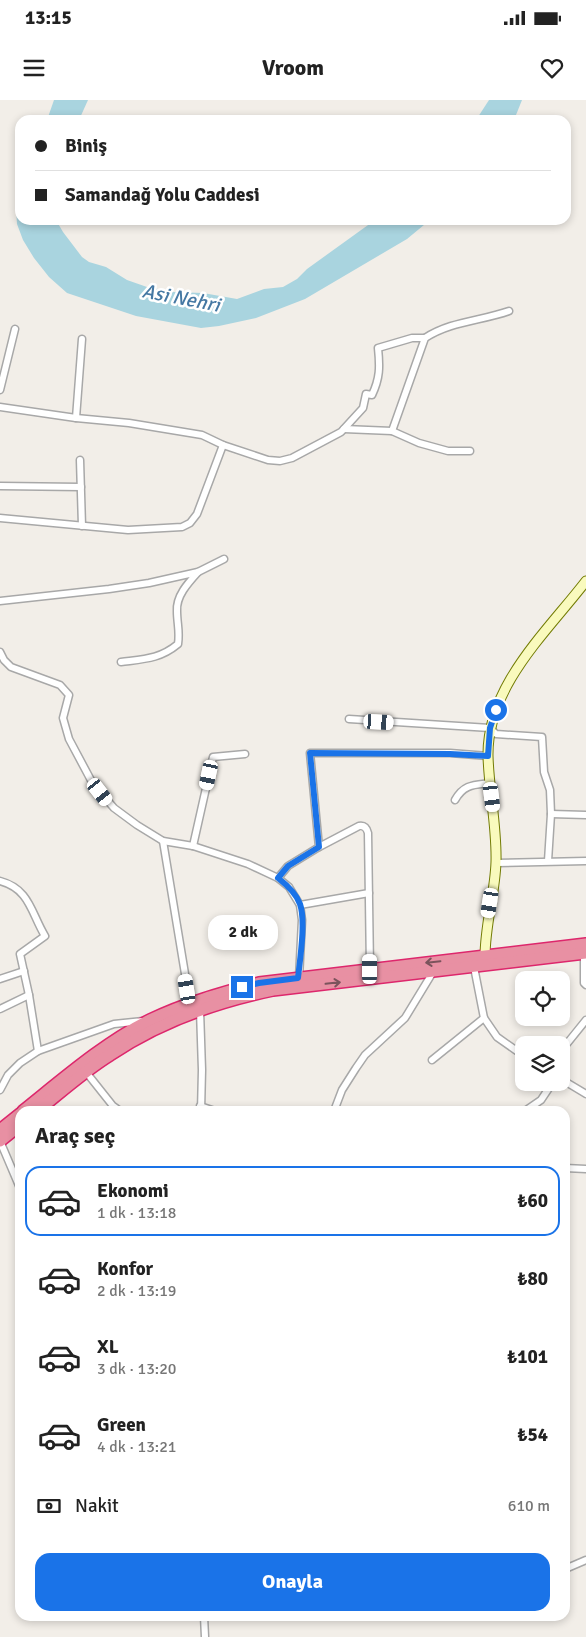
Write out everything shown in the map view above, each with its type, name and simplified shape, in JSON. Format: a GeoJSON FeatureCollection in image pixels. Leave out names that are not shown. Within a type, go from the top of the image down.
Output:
{"type":"FeatureCollection","features":[{"type":"Feature","properties":{"kind":"highway"},"geometry":{"type":"LineString","coordinates":[[43,1106],[109,1055],[135,1039],[195,1007],[259,983],[485,957],[585,950]]}},
{"type":"Feature","properties":{"kind":"highway"},"geometry":{"type":"LineString","coordinates":[[29,1106],[86,1061],[150,1020],[195,1007],[273,990],[433,972],[585,950]]}},
{"type":"Feature","properties":{"kind":"highway"},"geometry":{"type":"LineString","coordinates":[[0,1130],[15,1117]]}},
{"type":"Feature","properties":{"kind":"highway"},"geometry":{"type":"LineString","coordinates":[[0,1141],[15,1129]]}},
{"type":"Feature","properties":{"kind":"street"},"geometry":{"type":"LineString","coordinates":[[392,431],[425,338],[436,330],[460,322],[495,316],[509,311]]}},
{"type":"Feature","properties":{"kind":"street"},"geometry":{"type":"LineString","coordinates":[[0,390],[15,330]]}},
{"type":"Feature","properties":{"kind":"street"},"geometry":{"type":"LineString","coordinates":[[0,407],[76,418],[129,423],[202,435],[223,445],[268,460],[280,461],[292,458],[342,432],[362,408],[366,394],[372,395],[378,383],[380,367],[378,348],[412,338],[425,338]]}},
{"type":"Feature","properties":{"kind":"street"},"geometry":{"type":"LineString","coordinates":[[76,418],[82,339]]}},
{"type":"Feature","properties":{"kind":"street"},"geometry":{"type":"LineString","coordinates":[[344,429],[392,431],[419,443],[448,451],[470,451]]}},
{"type":"Feature","properties":{"kind":"street"},"geometry":{"type":"LineString","coordinates":[[0,518],[128,530],[182,527],[190,523],[197,514],[223,445]]}},
{"type":"Feature","properties":{"kind":"street"},"geometry":{"type":"LineString","coordinates":[[80,460],[82,526]]}},
{"type":"Feature","properties":{"kind":"street"},"geometry":{"type":"LineString","coordinates":[[0,486],[81,487]]}},
{"type":"Feature","properties":{"kind":"street"},"geometry":{"type":"LineString","coordinates":[[0,601],[149,583],[198,572],[224,559]]}},
{"type":"Feature","properties":{"kind":"street"},"geometry":{"type":"LineString","coordinates":[[121,662],[158,657],[178,644],[180,634],[177,608],[185,587],[198,572]]}},
{"type":"Feature","properties":{"kind":"street"},"geometry":{"type":"LineString","coordinates":[[485,957],[485,936],[496,863],[495,824],[488,756],[490,728],[503,693],[519,664],[586,581]]}},
{"type":"Feature","properties":{"kind":"street"},"geometry":{"type":"LineString","coordinates":[[0,652],[10,667],[60,685],[69,695],[63,718],[69,739],[93,784],[114,808],[163,842],[193,846],[248,864],[278,878],[289,887],[300,905],[302,920],[298,978]]}},
{"type":"Feature","properties":{"kind":"street"},"geometry":{"type":"LineString","coordinates":[[349,719],[490,728],[496,734],[542,737],[544,772],[550,790],[551,814],[548,861]]}},
{"type":"Feature","properties":{"kind":"street"},"geometry":{"type":"LineString","coordinates":[[319,847],[310,753],[488,756]]}},
{"type":"Feature","properties":{"kind":"street"},"geometry":{"type":"LineString","coordinates":[[193,846],[212,757],[245,754]]}},
{"type":"Feature","properties":{"kind":"street"},"geometry":{"type":"LineString","coordinates":[[455,800],[459,792],[467,786],[490,783]]}},
{"type":"Feature","properties":{"kind":"street"},"geometry":{"type":"LineString","coordinates":[[551,814],[586,815]]}},
{"type":"Feature","properties":{"kind":"street"},"geometry":{"type":"LineString","coordinates":[[278,878],[288,866],[319,847],[359,826],[364,826],[368,833],[370,969]]}},
{"type":"Feature","properties":{"kind":"street"},"geometry":{"type":"LineString","coordinates":[[163,842],[195,1007],[202,1070],[200,1106]]}},
{"type":"Feature","properties":{"kind":"street"},"geometry":{"type":"LineString","coordinates":[[496,863],[586,861]]}},
{"type":"Feature","properties":{"kind":"street"},"geometry":{"type":"LineString","coordinates":[[0,881],[18,890],[26,898],[45,936],[20,954],[38,1052]]}},
{"type":"Feature","properties":{"kind":"street"},"geometry":{"type":"LineString","coordinates":[[300,905],[369,892]]}},
{"type":"Feature","properties":{"kind":"street"},"geometry":{"type":"LineString","coordinates":[[585,950],[584,983],[586,985]]}},
{"type":"Feature","properties":{"kind":"street"},"geometry":{"type":"LineString","coordinates":[[474,966],[484,1018],[497,1037],[515,1050]]}},
{"type":"Feature","properties":{"kind":"street"},"geometry":{"type":"LineString","coordinates":[[0,979],[24,971]]}},
{"type":"Feature","properties":{"kind":"street"},"geometry":{"type":"LineString","coordinates":[[336,1106],[342,1090],[365,1055],[405,1018],[433,972]]}},
{"type":"Feature","properties":{"kind":"street"},"geometry":{"type":"LineString","coordinates":[[0,1009],[29,995]]}},
{"type":"Feature","properties":{"kind":"street"},"geometry":{"type":"LineString","coordinates":[[432,1060],[484,1018]]}},
{"type":"Feature","properties":{"kind":"street"},"geometry":{"type":"LineString","coordinates":[[0,1090],[8,1075],[20,1063],[38,1052],[114,1024],[150,1020]]}},
{"type":"Feature","properties":{"kind":"street"},"geometry":{"type":"LineString","coordinates":[[570,1040],[586,1020]]}},
{"type":"Feature","properties":{"kind":"street"},"geometry":{"type":"LineString","coordinates":[[86,1072],[113,1106]]}},
{"type":"Feature","properties":{"kind":"street"},"geometry":{"type":"LineString","coordinates":[[570,1084],[586,1094]]}},
{"type":"Feature","properties":{"kind":"street"},"geometry":{"type":"LineString","coordinates":[[532,1106],[541,1100],[547,1091]]}},
{"type":"Feature","properties":{"kind":"street"},"geometry":{"type":"LineString","coordinates":[[0,1141],[15,1176]]}},
{"type":"Feature","properties":{"kind":"street"},"geometry":{"type":"LineString","coordinates":[[570,1168],[586,1169]]}},
{"type":"Feature","properties":{"kind":"street"},"geometry":{"type":"LineString","coordinates":[[570,1567],[586,1560]]}},
{"type":"Feature","properties":{"kind":"street"},"geometry":{"type":"LineString","coordinates":[[204,1621],[205,1637]]}},
{"type":"Feature","properties":{"kind":"water"},"geometry":{"type":"Polygon","coordinates":[[[54,100],[88,100],[81,115],[49,115],[54,100]]]}},
{"type":"Feature","properties":{"kind":"water"},"geometry":{"type":"Polygon","coordinates":[[[489,100],[522,100],[516,115],[479,115],[489,100]]]}},
{"type":"Feature","properties":{"kind":"water","name":"Asi Nehri"},"geometry":{"type":"Polygon","coordinates":[[[17,225],[59,225],[82,257],[89,262],[106,267],[127,280],[147,287],[174,292],[203,293],[237,299],[264,289],[283,287],[297,279],[307,269],[368,225],[424,225],[407,239],[305,299],[256,318],[201,328],[136,316],[67,293],[49,277],[23,240],[17,225]]]}},
{"type":"Feature","properties":{"kind":"route"},"geometry":{"type":"LineString","coordinates":[[242,987],[298,978],[302,920],[300,905],[289,887],[278,878],[288,866],[319,847],[310,753],[488,756],[490,728],[496,710]]}}]}
